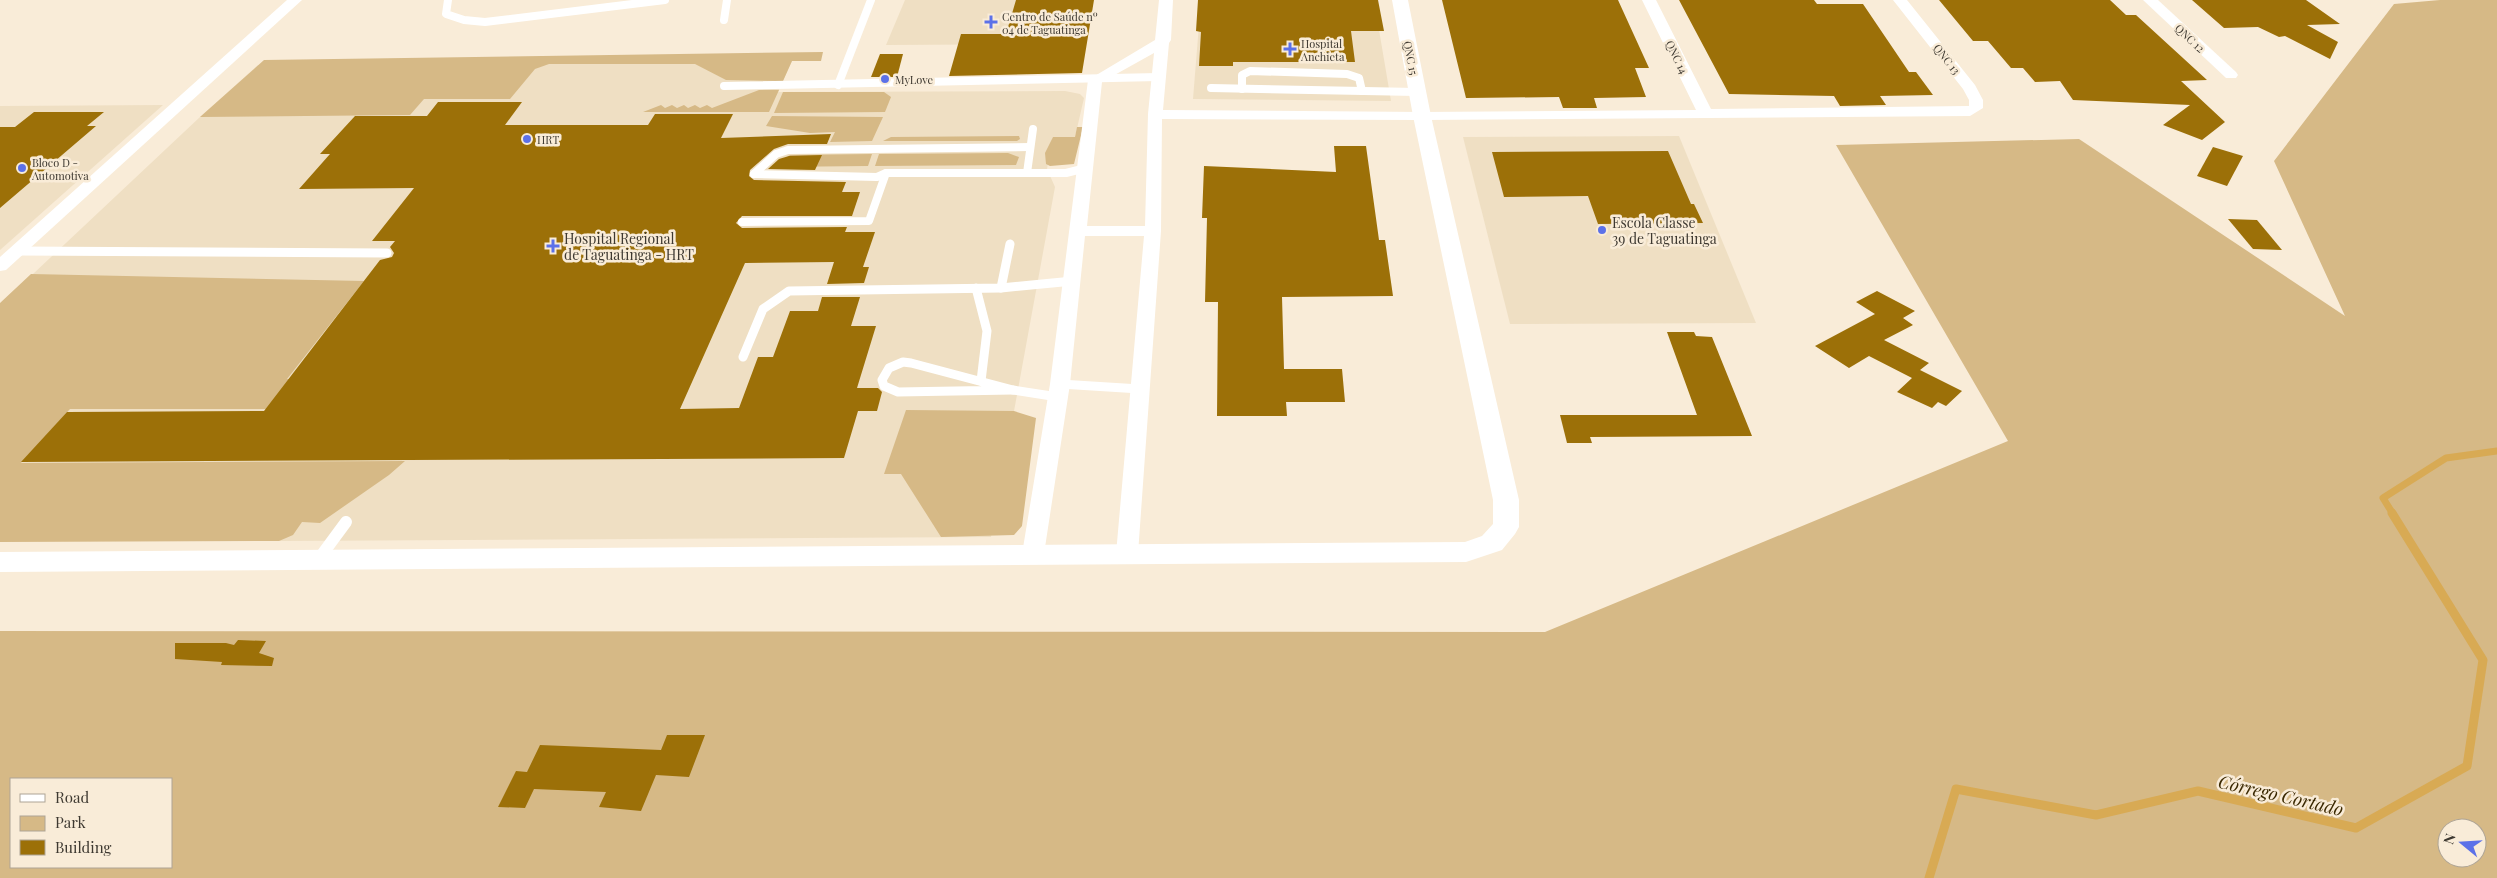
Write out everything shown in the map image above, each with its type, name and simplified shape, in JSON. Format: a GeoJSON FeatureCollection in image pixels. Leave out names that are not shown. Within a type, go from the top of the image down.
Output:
{"type":"FeatureCollection","features":[{"type":"Feature","properties":{"kind":"street"},"geometry":{"type":"LineString","coordinates":[[0,266],[295,0]]}},
{"type":"Feature","properties":{"kind":"street"},"geometry":{"type":"LineString","coordinates":[[1127,554],[1153,231],[1155,114],[1164,40],[1166,0]]}},
{"type":"Feature","properties":{"kind":"street","name":"QNC 15"},"geometry":{"type":"LineString","coordinates":[[0,562],[1466,552],[1492,543],[1506,527],[1506,500],[1422,116],[1400,0]]}},
{"type":"Feature","properties":{"kind":"street","name":"QNC 14"},"geometry":{"type":"LineString","coordinates":[[1648,0],[1706,115]]}},
{"type":"Feature","properties":{"kind":"street","name":"QNC 13"},"geometry":{"type":"LineString","coordinates":[[1706,115],[1970,112],[1976,108],[1976,100],[1970,88],[1900,0]]}},
{"type":"Feature","properties":{"kind":"street","name":"QNC 12"},"geometry":{"type":"LineString","coordinates":[[2150,0],[2231,75]]}},
{"type":"Feature","properties":{"kind":"street"},"geometry":{"type":"LineString","coordinates":[[1033,554],[1059,391],[1079,232],[1095,80],[1141,56],[1164,40]]}},
{"type":"Feature","properties":{"kind":"street"},"geometry":{"type":"LineString","coordinates":[[1155,114],[1422,116],[1706,115]]}},
{"type":"Feature","properties":{"kind":"street"},"geometry":{"type":"LineString","coordinates":[[1079,232],[1153,231]]}},
{"type":"Feature","properties":{"kind":"lane"},"geometry":{"type":"LineString","coordinates":[[448,0],[446,14],[464,20],[485,22],[665,0]]}},
{"type":"Feature","properties":{"kind":"lane"},"geometry":{"type":"LineString","coordinates":[[724,20],[726,0]]}},
{"type":"Feature","properties":{"kind":"lane"},"geometry":{"type":"LineString","coordinates":[[838,85],[872,0]]}},
{"type":"Feature","properties":{"kind":"lane"},"geometry":{"type":"LineString","coordinates":[[1242,89],[1242,75],[1250,71],[1347,74],[1359,78],[1362,91]]}},
{"type":"Feature","properties":{"kind":"lane"},"geometry":{"type":"LineString","coordinates":[[724,86],[1095,80],[1159,77]]}},
{"type":"Feature","properties":{"kind":"lane"},"geometry":{"type":"LineString","coordinates":[[1211,88],[1418,92]]}},
{"type":"Feature","properties":{"kind":"lane"},"geometry":{"type":"LineString","coordinates":[[1027,173],[1033,129]]}},
{"type":"Feature","properties":{"kind":"lane"},"geometry":{"type":"LineString","coordinates":[[1030,147],[788,150],[776,154],[754,174],[1064,179],[1074,180],[1084,187]]}},
{"type":"Feature","properties":{"kind":"lane"},"geometry":{"type":"LineString","coordinates":[[883,177],[1075,172],[1086,168]]}},
{"type":"Feature","properties":{"kind":"lane"},"geometry":{"type":"LineString","coordinates":[[742,222],[869,221],[883,177]]}},
{"type":"Feature","properties":{"kind":"lane"},"geometry":{"type":"LineString","coordinates":[[1001,288],[1010,244]]}},
{"type":"Feature","properties":{"kind":"lane"},"geometry":{"type":"LineString","coordinates":[[16,251],[386,253]]}},
{"type":"Feature","properties":{"kind":"lane"},"geometry":{"type":"LineString","coordinates":[[743,357],[763,309],[789,290],[1001,288],[1073,281]]}},
{"type":"Feature","properties":{"kind":"lane"},"geometry":{"type":"LineString","coordinates":[[976,288],[987,330],[981,381]]}},
{"type":"Feature","properties":{"kind":"lane"},"geometry":{"type":"LineString","coordinates":[[1013,390],[903,362],[889,368],[882,380],[884,386],[898,392],[1140,389]]}},
{"type":"Feature","properties":{"kind":"lane"},"geometry":{"type":"LineString","coordinates":[[318,560],[346,522]]}},
{"type":"Feature","properties":{"kind":"shaded area","name":"Centro de Saúde nº 04 de Taguatinga"},"geometry":{"type":"Polygon","coordinates":[[[905,0],[1092,0],[1083,44],[886,45],[905,0]]]}},
{"type":"Feature","properties":{"kind":"shaded area","name":"Hospital Anchieta"},"geometry":{"type":"Polygon","coordinates":[[[1201,0],[1374,0],[1391,101],[1193,99],[1201,0]]]}},
{"type":"Feature","properties":{"kind":"shaded area","name":"Hospital Regional de Taguatinga - HRT"},"geometry":{"type":"Polygon","coordinates":[[[792,61],[778,92],[1065,91],[1080,94],[1084,98],[1075,137],[1053,137],[1047,169],[1055,187],[991,537],[279,541],[288,528],[0,529],[0,305],[258,65],[792,61]]]}},
{"type":"Feature","properties":{"kind":"shaded area"},"geometry":{"type":"Polygon","coordinates":[[[163,105],[0,250],[0,106],[163,105]]]}},
{"type":"Feature","properties":{"kind":"shaded area","name":"Escola Classe 39 de Taguatinga"},"geometry":{"type":"Polygon","coordinates":[[[1679,136],[1756,323],[1510,324],[1463,137],[1679,136]]]}},
{"type":"Feature","properties":{"kind":"green space"},"geometry":{"type":"Polygon","coordinates":[[[2440,0],[2497,0],[2497,878],[0,878],[0,631],[1545,632],[2008,441],[1836,145],[2079,139],[2345,316],[2274,161],[2394,4],[2440,0]]]}},
{"type":"Feature","properties":{"kind":"green space"},"geometry":{"type":"Polygon","coordinates":[[[823,52],[821,61],[792,61],[783,81],[726,80],[695,64],[549,64],[535,69],[510,99],[424,99],[410,115],[200,117],[264,60],[823,52]]]}},
{"type":"Feature","properties":{"kind":"green space"},"geometry":{"type":"Polygon","coordinates":[[[759,90],[779,90],[769,112],[643,112],[661,105],[665,108],[672,105],[677,108],[684,105],[688,108],[695,105],[700,108],[707,105],[712,108],[759,90]]]}},
{"type":"Feature","properties":{"kind":"green space"},"geometry":{"type":"Polygon","coordinates":[[[783,92],[884,92],[891,97],[885,112],[774,113],[783,92]]]}},
{"type":"Feature","properties":{"kind":"green space"},"geometry":{"type":"Polygon","coordinates":[[[772,116],[883,117],[872,141],[830,142],[835,132],[810,133],[766,126],[772,116]]]}},
{"type":"Feature","properties":{"kind":"green space"},"geometry":{"type":"Polygon","coordinates":[[[1077,127],[1083,127],[1074,164],[1050,166],[1046,164],[1045,153],[1053,137],[1075,137],[1077,127]]]}},
{"type":"Feature","properties":{"kind":"green space"},"geometry":{"type":"Polygon","coordinates":[[[1019,136],[1020,139],[1017,141],[883,141],[891,137],[1019,136]]]}},
{"type":"Feature","properties":{"kind":"green space"},"geometry":{"type":"Polygon","coordinates":[[[1008,153],[1019,157],[1016,165],[875,166],[879,154],[1008,153]]]}},
{"type":"Feature","properties":{"kind":"green space"},"geometry":{"type":"Polygon","coordinates":[[[872,154],[868,166],[773,167],[790,155],[872,154]]]}},
{"type":"Feature","properties":{"kind":"green space"},"geometry":{"type":"Polygon","coordinates":[[[31,274],[364,281],[287,379],[327,379],[304,409],[70,409],[21,463],[405,461],[389,475],[320,523],[302,522],[293,535],[279,541],[0,542],[0,303],[31,274]]]}},
{"type":"Feature","properties":{"kind":"green space"},"geometry":{"type":"Polygon","coordinates":[[[906,410],[1014,411],[1036,418],[1022,526],[1014,535],[941,537],[901,474],[884,474],[906,410]]]}},
{"type":"Feature","properties":{"kind":"building"},"geometry":{"type":"Polygon","coordinates":[[[1016,0],[1094,0],[1082,73],[949,76],[961,34],[1006,34],[1016,0]]]}},
{"type":"Feature","properties":{"kind":"building"},"geometry":{"type":"Polygon","coordinates":[[[1198,0],[1378,0],[1384,31],[1351,31],[1355,62],[1233,62],[1233,66],[1199,66],[1201,32],[1196,31],[1198,0]]]}},
{"type":"Feature","properties":{"kind":"building"},"geometry":{"type":"Polygon","coordinates":[[[1442,0],[1618,0],[1649,68],[1635,68],[1646,97],[1594,98],[1597,108],[1563,108],[1559,97],[1466,98],[1442,0]]]}},
{"type":"Feature","properties":{"kind":"building"},"geometry":{"type":"Polygon","coordinates":[[[1679,0],[1814,0],[1817,4],[1863,4],[1909,72],[1916,72],[1933,95],[1880,96],[1886,105],[1840,106],[1834,96],[1729,94],[1679,0]]]}},
{"type":"Feature","properties":{"kind":"building"},"geometry":{"type":"Polygon","coordinates":[[[1939,0],[2110,0],[2126,15],[2136,15],[2207,80],[2181,81],[2225,122],[2202,140],[2163,125],[2190,105],[2073,100],[2060,81],[2035,82],[2023,68],[2011,68],[1988,41],[1973,41],[1939,0]]]}},
{"type":"Feature","properties":{"kind":"building"},"geometry":{"type":"Polygon","coordinates":[[[2192,0],[2306,0],[2340,24],[2307,25],[2338,42],[2330,59],[2285,36],[2279,37],[2258,27],[2224,28],[2192,0]]]}},
{"type":"Feature","properties":{"kind":"building"},"geometry":{"type":"Polygon","coordinates":[[[880,54],[903,54],[897,77],[871,77],[880,54]]]}},
{"type":"Feature","properties":{"kind":"building"},"geometry":{"type":"Polygon","coordinates":[[[438,102],[522,102],[505,125],[648,125],[655,114],[733,114],[721,138],[831,134],[827,144],[788,144],[774,149],[750,170],[749,176],[754,180],[846,182],[842,192],[860,192],[852,216],[742,216],[736,223],[742,228],[847,227],[845,232],[875,232],[863,267],[869,267],[864,283],[827,284],[834,262],[745,263],[680,409],[739,408],[758,357],[773,357],[790,311],[818,311],[822,297],[860,297],[851,326],[876,326],[857,388],[878,388],[882,392],[877,411],[858,411],[844,458],[21,462],[67,412],[264,411],[380,260],[392,257],[394,253],[390,247],[395,241],[372,241],[414,188],[299,189],[330,154],[320,154],[355,116],[427,116],[438,102]]]}},
{"type":"Feature","properties":{"kind":"building","name":"Bloco D - Automotiva"},"geometry":{"type":"Polygon","coordinates":[[[34,112],[104,112],[87,126],[96,126],[0,208],[0,127],[15,127],[34,112]]]}},
{"type":"Feature","properties":{"kind":"building"},"geometry":{"type":"Polygon","coordinates":[[[1334,146],[1366,146],[1379,240],[1385,240],[1393,296],[1282,297],[1284,369],[1342,369],[1345,402],[1286,402],[1287,416],[1217,416],[1218,302],[1205,302],[1207,218],[1202,218],[1204,166],[1336,172],[1334,146]]]}},
{"type":"Feature","properties":{"kind":"building"},"geometry":{"type":"Polygon","coordinates":[[[2213,147],[2243,156],[2227,186],[2197,176],[2213,147]]]}},
{"type":"Feature","properties":{"kind":"building"},"geometry":{"type":"Polygon","coordinates":[[[1668,151],[1691,204],[1694,204],[1703,223],[1598,224],[1588,196],[1504,197],[1492,152],[1668,151]]]}},
{"type":"Feature","properties":{"kind":"building"},"geometry":{"type":"Polygon","coordinates":[[[822,155],[815,170],[768,169],[779,159],[789,156],[822,155]]]}},
{"type":"Feature","properties":{"kind":"building"},"geometry":{"type":"Polygon","coordinates":[[[2228,219],[2257,220],[2282,250],[2253,249],[2228,219]]]}},
{"type":"Feature","properties":{"kind":"building"},"geometry":{"type":"Polygon","coordinates":[[[1877,291],[1915,311],[1903,318],[1913,325],[1884,340],[1929,363],[1920,370],[1962,391],[1946,406],[1938,402],[1932,408],[1897,392],[1912,378],[1869,356],[1849,368],[1815,346],[1875,314],[1856,302],[1877,291]]]}},
{"type":"Feature","properties":{"kind":"building"},"geometry":{"type":"Polygon","coordinates":[[[1667,332],[1694,332],[1696,336],[1712,337],[1752,436],[1590,437],[1592,443],[1567,443],[1560,415],[1697,415],[1667,332]]]}},
{"type":"Feature","properties":{"kind":"building"},"geometry":{"type":"Polygon","coordinates":[[[238,640],[266,641],[259,653],[274,658],[272,666],[221,665],[222,662],[175,659],[175,643],[226,643],[234,645],[238,640]]]}},
{"type":"Feature","properties":{"kind":"building"},"geometry":{"type":"Polygon","coordinates":[[[667,735],[705,735],[689,777],[656,775],[641,811],[599,807],[606,792],[534,789],[525,808],[498,807],[516,771],[527,772],[540,745],[661,750],[667,735]]]}},
{"type":"Feature","properties":{"kind":"waterway","name":"Córrego Cortado"},"geometry":{"type":"LineString","coordinates":[[2393,514],[2383,498],[2446,458],[2497,451]]}},
{"type":"Feature","properties":{"kind":"waterway","name":"Córrego Cortado"},"geometry":{"type":"LineString","coordinates":[[1929,878],[1956,789],[2096,815],[2198,791],[2356,828],[2467,766],[2483,660],[2392,513]]}},
{"type":"Feature","properties":{"kind":"place","name":"Centro de Saúde nº 04 de Taguatinga"},"geometry":{"type":"Point","coordinates":[991,22]}},
{"type":"Feature","properties":{"kind":"place","name":"Hospital Anchieta"},"geometry":{"type":"Point","coordinates":[1290,49]}},
{"type":"Feature","properties":{"kind":"place","name":"MyLove"},"geometry":{"type":"Point","coordinates":[885,79]}},
{"type":"Feature","properties":{"kind":"place","name":"HRT"},"geometry":{"type":"Point","coordinates":[527,139]}},
{"type":"Feature","properties":{"kind":"place","name":"Bloco D - Automotiva"},"geometry":{"type":"Point","coordinates":[22,168]}},
{"type":"Feature","properties":{"kind":"place","name":"Escola Classe 39 de Taguatinga"},"geometry":{"type":"Point","coordinates":[1602,230]}},
{"type":"Feature","properties":{"kind":"place","name":"Hospital Regional de Taguatinga - HRT"},"geometry":{"type":"Point","coordinates":[553,246]}}]}
